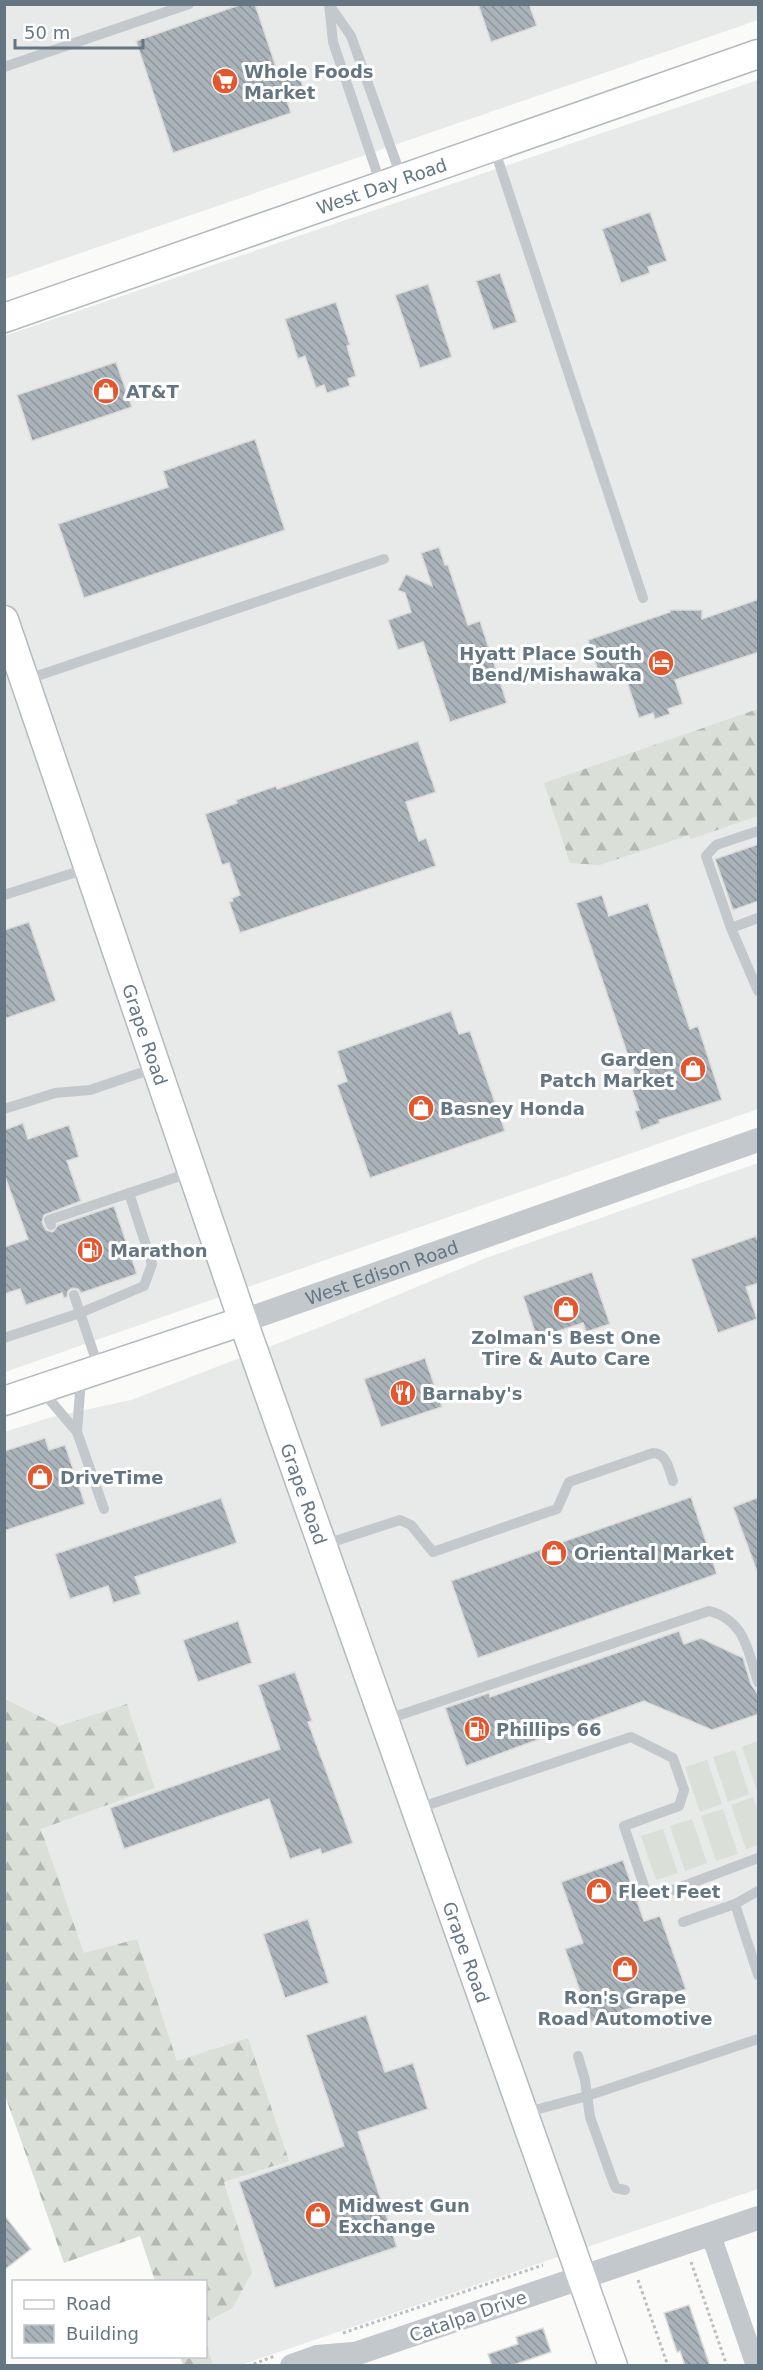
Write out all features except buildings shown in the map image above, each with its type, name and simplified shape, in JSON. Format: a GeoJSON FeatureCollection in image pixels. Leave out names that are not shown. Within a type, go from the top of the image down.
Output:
{"type":"FeatureCollection","features":[{"type":"Feature","properties":{"kind":"main road","name":"West Day Road"},"geometry":{"type":"LineString","coordinates":[[4,318],[759,54]]}},
{"type":"Feature","properties":{"kind":"main road","name":"Grape Road"},"geometry":{"type":"LineString","coordinates":[[4,621],[243,1321],[613,2366]]}},
{"type":"Feature","properties":{"kind":"main road","name":"West Edison Road"},"geometry":{"type":"LineString","coordinates":[[4,1401],[243,1321]]}},
{"type":"Feature","properties":{"kind":"street","name":"West Edison Road"},"geometry":{"type":"LineString","coordinates":[[243,1321],[759,1140]]}},
{"type":"Feature","properties":{"kind":"street","name":"Catalpa Drive"},"geometry":{"type":"LineString","coordinates":[[285,2360],[317,2357],[350,2362],[581,2277],[759,2218]]}},
{"type":"Feature","properties":{"kind":"street"},"geometry":{"type":"LineString","coordinates":[[711,2235],[756,2366]]}},
{"type":"Feature","properties":{"kind":"lane"},"geometry":{"type":"LineString","coordinates":[[4,67],[189,4]]}},
{"type":"Feature","properties":{"kind":"lane"},"geometry":{"type":"LineString","coordinates":[[329,5],[351,36],[392,184]]}},
{"type":"Feature","properties":{"kind":"lane"},"geometry":{"type":"LineString","coordinates":[[329,5],[333,42],[392,184]]}},
{"type":"Feature","properties":{"kind":"lane"},"geometry":{"type":"LineString","coordinates":[[494,148],[643,598]]}},
{"type":"Feature","properties":{"kind":"lane"},"geometry":{"type":"LineString","coordinates":[[25,680],[384,559]]}},
{"type":"Feature","properties":{"kind":"lane"},"geometry":{"type":"LineString","coordinates":[[759,831],[716,845],[706,856],[732,928],[759,991]]}},
{"type":"Feature","properties":{"kind":"lane"},"geometry":{"type":"LineString","coordinates":[[4,896],[90,868]]}},
{"type":"Feature","properties":{"kind":"lane"},"geometry":{"type":"LineString","coordinates":[[732,928],[759,918]]}},
{"type":"Feature","properties":{"kind":"lane"},"geometry":{"type":"LineString","coordinates":[[4,1109],[55,1093],[90,1090],[158,1067]]}},
{"type":"Feature","properties":{"kind":"lane"},"geometry":{"type":"LineString","coordinates":[[51,1225],[49,1220],[194,1172]]}},
{"type":"Feature","properties":{"kind":"lane"},"geometry":{"type":"LineString","coordinates":[[4,1338],[81,1313],[144,1286],[152,1264],[129,1193]]}},
{"type":"Feature","properties":{"kind":"lane"},"geometry":{"type":"LineString","coordinates":[[74,1295],[81,1313],[90,1373],[78,1432]]}},
{"type":"Feature","properties":{"kind":"lane"},"geometry":{"type":"LineString","coordinates":[[41,1389],[78,1432],[104,1509]]}},
{"type":"Feature","properties":{"kind":"lane"},"geometry":{"type":"LineString","coordinates":[[322,1545],[399,1520],[411,1525],[433,1552],[557,1509],[569,1482],[653,1454],[659,1453],[663,1456],[673,1481]]}},
{"type":"Feature","properties":{"kind":"lane"},"geometry":{"type":"LineString","coordinates":[[384,1720],[709,1611],[726,1617],[740,1631],[759,1682]]}},
{"type":"Feature","properties":{"kind":"lane"},"geometry":{"type":"LineString","coordinates":[[416,1809],[631,1737],[673,1758],[684,1790],[684,1797],[679,1806],[624,1826],[645,1891],[652,1897],[759,1858]]}},
{"type":"Feature","properties":{"kind":"lane"},"geometry":{"type":"LineString","coordinates":[[683,1922],[735,1904],[759,1891]]}},
{"type":"Feature","properties":{"kind":"lane"},"geometry":{"type":"LineString","coordinates":[[735,1904],[759,1976]]}},
{"type":"Feature","properties":{"kind":"lane"},"geometry":{"type":"LineString","coordinates":[[523,2113],[587,2096],[759,2039]]}},
{"type":"Feature","properties":{"kind":"lane"},"geometry":{"type":"LineString","coordinates":[[578,2056],[585,2080],[590,2117],[614,2184],[616,2188],[625,2190]]}},
{"type":"Feature","properties":{"kind":"path"},"geometry":{"type":"LineString","coordinates":[[691,2260],[727,2366]]}},
{"type":"Feature","properties":{"kind":"path"},"geometry":{"type":"LineString","coordinates":[[340,2334],[543,2265]]}},
{"type":"Feature","properties":{"kind":"path"},"geometry":{"type":"LineString","coordinates":[[638,2278],[668,2366]]}},
{"type":"Feature","properties":{"kind":"path"},"geometry":{"type":"LineString","coordinates":[[248,2366],[285,2360]]}},
{"type":"Feature","properties":{"kind":"shaded area"},"geometry":{"type":"Polygon","coordinates":[[[758,4],[758,20],[5,279],[4,5],[758,4]]]}},
{"type":"Feature","properties":{"kind":"shaded area"},"geometry":{"type":"Polygon","coordinates":[[[758,80],[758,1109],[5,1372],[4,336],[758,80]]]}},
{"type":"Feature","properties":{"kind":"shaded area"},"geometry":{"type":"Polygon","coordinates":[[[758,1163],[758,2189],[241,2365],[213,2365],[207,2345],[207,2321],[233,2308],[252,2272],[224,2182],[289,2160],[177,2061],[137,1939],[84,1954],[41,1829],[155,1788],[127,1705],[59,1726],[5,1698],[4,1432],[52,1417],[131,1400],[328,1324],[486,1258],[758,1163]]]}},
{"type":"Feature","properties":{"kind":"green space"},"geometry":{"type":"Polygon","coordinates":[[[758,709],[758,816],[691,839],[689,835],[600,865],[570,863],[544,783],[758,709]]]}},
{"type":"Feature","properties":{"kind":"green space"},"geometry":{"type":"Polygon","coordinates":[[[4,1698],[59,1726],[127,1704],[155,1788],[41,1829],[84,1953],[137,1939],[177,2061],[248,2038],[289,2161],[224,2182],[252,2272],[233,2308],[207,2321],[207,2280],[155,2280],[140,2236],[64,2263],[5,2095],[4,1698]]]}},
{"type":"Feature","properties":{"kind":"green space"},"geometry":{"type":"Polygon","coordinates":[[[758,1741],[758,1791],[757,1791],[742,1747],[758,1741]]]}},
{"type":"Feature","properties":{"kind":"green space"},"geometry":{"type":"Polygon","coordinates":[[[735,1750],[749,1794],[728,1802],[713,1757],[735,1750]]]}},
{"type":"Feature","properties":{"kind":"green space"},"geometry":{"type":"Polygon","coordinates":[[[707,1760],[722,1804],[700,1812],[685,1767],[707,1760]]]}},
{"type":"Feature","properties":{"kind":"green space"},"geometry":{"type":"Polygon","coordinates":[[[753,1797],[758,1813],[758,1845],[746,1849],[731,1805],[753,1797]]]}},
{"type":"Feature","properties":{"kind":"green space"},"geometry":{"type":"Polygon","coordinates":[[[723,1809],[738,1854],[716,1861],[701,1816],[723,1809]]]}},
{"type":"Feature","properties":{"kind":"green space"},"geometry":{"type":"Polygon","coordinates":[[[692,1819],[707,1863],[685,1871],[670,1826],[692,1819]]]}},
{"type":"Feature","properties":{"kind":"green space"},"geometry":{"type":"Polygon","coordinates":[[[663,1829],[678,1873],[656,1880],[641,1836],[663,1829]]]}},
{"type":"Feature","properties":{"kind":"green space"},"geometry":{"type":"Polygon","coordinates":[[[207,2345],[213,2365],[183,2365],[180,2358],[207,2358],[207,2345]]]}},
{"type":"Feature","properties":{"kind":"place","name":"Whole Foods Market"},"geometry":{"type":"Point","coordinates":[225,81]}},
{"type":"Feature","properties":{"kind":"place","name":"AT&T"},"geometry":{"type":"Point","coordinates":[106,391]}},
{"type":"Feature","properties":{"kind":"place","name":"Hyatt Place South Bend/Mishawaka"},"geometry":{"type":"Point","coordinates":[661,663]}},
{"type":"Feature","properties":{"kind":"place","name":"Garden Patch Market"},"geometry":{"type":"Point","coordinates":[693,1069]}},
{"type":"Feature","properties":{"kind":"place","name":"Basney Honda"},"geometry":{"type":"Point","coordinates":[421,1108]}},
{"type":"Feature","properties":{"kind":"place","name":"Marathon"},"geometry":{"type":"Point","coordinates":[90,1250]}},
{"type":"Feature","properties":{"kind":"place","name":"Zolman's Best One Tire & Auto Care"},"geometry":{"type":"Point","coordinates":[566,1309]}},
{"type":"Feature","properties":{"kind":"place","name":"Barnaby's"},"geometry":{"type":"Point","coordinates":[403,1393]}},
{"type":"Feature","properties":{"kind":"place","name":"DriveTime"},"geometry":{"type":"Point","coordinates":[40,1477]}},
{"type":"Feature","properties":{"kind":"place","name":"Oriental Market"},"geometry":{"type":"Point","coordinates":[554,1553]}},
{"type":"Feature","properties":{"kind":"place","name":"Phillips 66"},"geometry":{"type":"Point","coordinates":[477,1729]}},
{"type":"Feature","properties":{"kind":"place","name":"Fleet Feet"},"geometry":{"type":"Point","coordinates":[599,1891]}},
{"type":"Feature","properties":{"kind":"place","name":"Ron's Grape Road Automotive"},"geometry":{"type":"Point","coordinates":[625,1969]}},
{"type":"Feature","properties":{"kind":"place","name":"Midwest Gun Exchange"},"geometry":{"type":"Point","coordinates":[318,2215]}}]}
